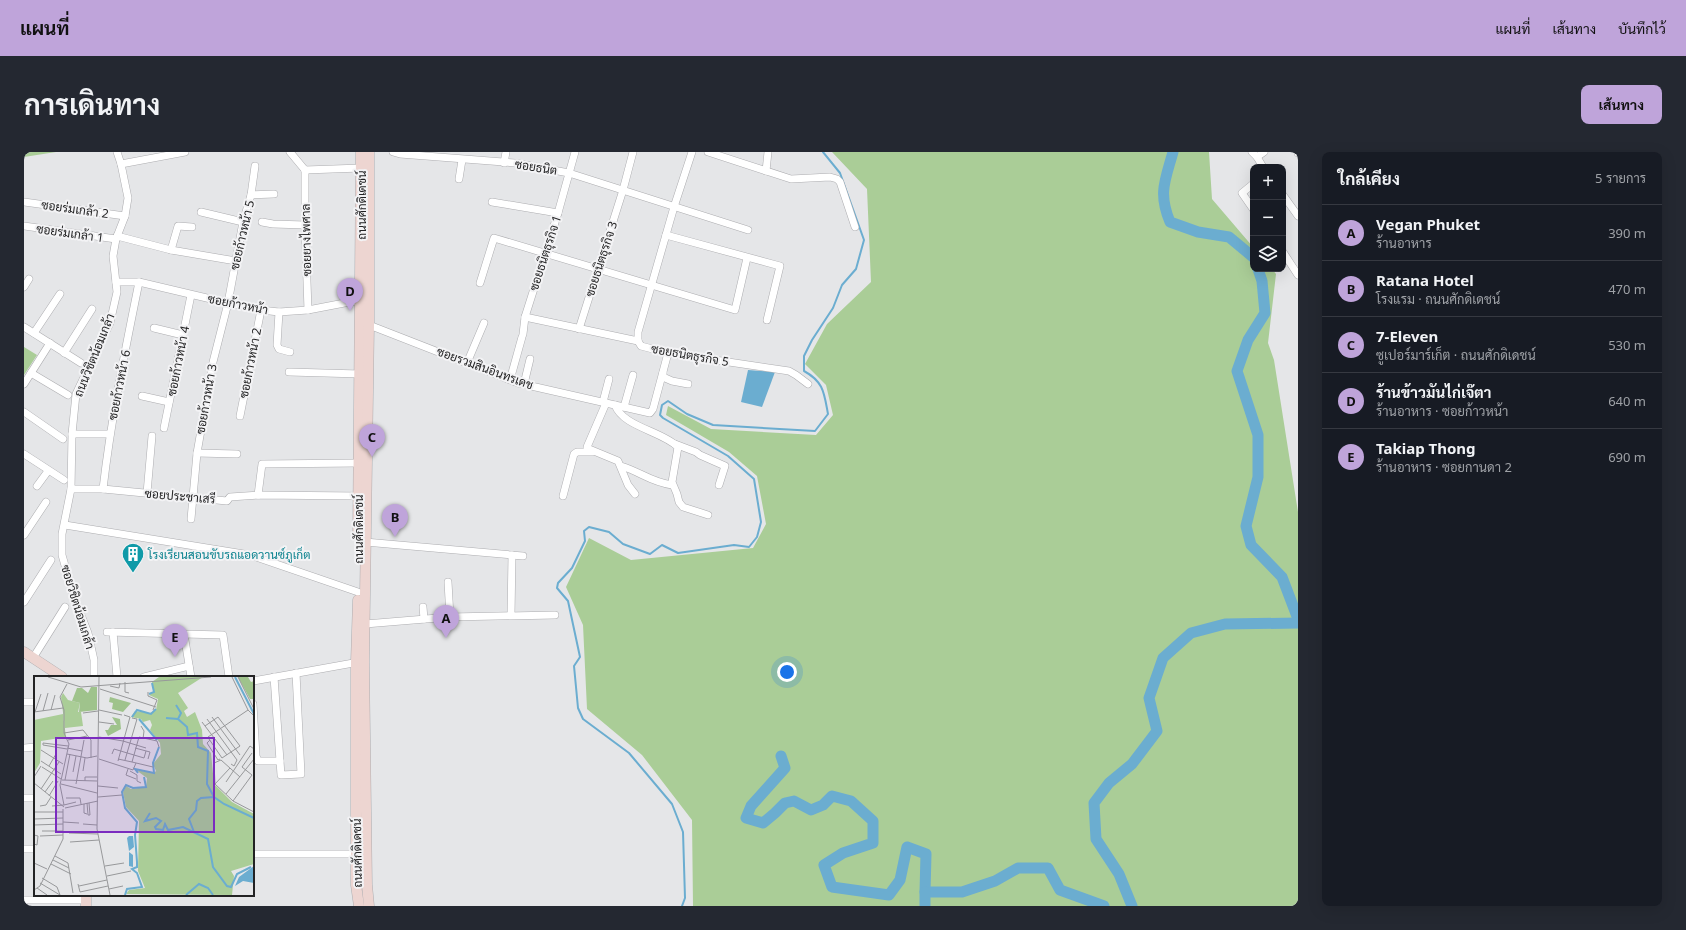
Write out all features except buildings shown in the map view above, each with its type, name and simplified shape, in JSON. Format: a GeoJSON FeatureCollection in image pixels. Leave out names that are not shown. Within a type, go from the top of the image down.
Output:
{"type":"FeatureCollection","features":[{"type":"Feature","properties":{"kind":"main road","name":"ถนนศักดิเดชน์"},"geometry":{"type":"LineString","coordinates":[[359,906],[356,885],[356,854],[360,662],[365,624],[359,496],[361,152]]}},
{"type":"Feature","properties":{"kind":"main road","name":"ถนนศักดิเดชน์"},"geometry":{"type":"LineString","coordinates":[[369,152],[369,325],[365,542],[358,592],[367,885],[369,906]]}},
{"type":"Feature","properties":{"kind":"main road"},"geometry":{"type":"LineString","coordinates":[[28,655],[60,676]]}},
{"type":"Feature","properties":{"kind":"street","name":"ถนนวิชิตน้อมเกล้า"},"geometry":{"type":"LineString","coordinates":[[71,489],[72,434],[76,394],[110,323],[117,292],[113,256],[116,238],[125,216],[128,198],[117,152]]}},
{"type":"Feature","properties":{"kind":"street"},"geometry":{"type":"LineString","coordinates":[[121,164],[185,152]]}},
{"type":"Feature","properties":{"kind":"street"},"geometry":{"type":"LineString","coordinates":[[290,152],[305,170],[361,168]]}},
{"type":"Feature","properties":{"kind":"street","name":"ซอยธนิต"},"geometry":{"type":"LineString","coordinates":[[393,152],[400,154],[504,163],[569,173],[748,230]]}},
{"type":"Feature","properties":{"kind":"street"},"geometry":{"type":"LineString","coordinates":[[504,163],[506,152]]}},
{"type":"Feature","properties":{"kind":"street","name":"ซอยธนิตธุรกิจ 1"},"geometry":{"type":"LineString","coordinates":[[510,380],[523,336],[525,317],[544,252],[558,213],[574,152]]}},
{"type":"Feature","properties":{"kind":"street","name":"ซอยธนิตธุรกิจ 3"},"geometry":{"type":"LineString","coordinates":[[579,329],[623,190],[633,152]]}},
{"type":"Feature","properties":{"kind":"street","name":"ซอยธนิตธุรกิจ 5"},"geometry":{"type":"LineString","coordinates":[[692,152],[674,207],[638,332],[638,342],[640,346],[668,353],[789,371],[808,384]]}},
{"type":"Feature","properties":{"kind":"street"},"geometry":{"type":"LineString","coordinates":[[708,152],[727,155],[766,171],[791,179],[830,177],[837,179],[840,182],[855,227]]}},
{"type":"Feature","properties":{"kind":"street"},"geometry":{"type":"LineString","coordinates":[[766,171],[768,152]]}},
{"type":"Feature","properties":{"kind":"street"},"geometry":{"type":"LineString","coordinates":[[1262,164],[1254,154],[1264,152]]}},
{"type":"Feature","properties":{"kind":"street"},"geometry":{"type":"LineString","coordinates":[[459,179],[462,160]]}},
{"type":"Feature","properties":{"kind":"street","name":"ซอยก้าวหน้า 5"},"geometry":{"type":"LineString","coordinates":[[228,303],[243,222],[251,195],[255,166]]}},
{"type":"Feature","properties":{"kind":"street","name":"ซอยยางไพศาล"},"geometry":{"type":"LineString","coordinates":[[305,170],[308,310]]}},
{"type":"Feature","properties":{"kind":"street"},"geometry":{"type":"LineString","coordinates":[[1250,186],[1242,193],[1250,205]]}},
{"type":"Feature","properties":{"kind":"street"},"geometry":{"type":"LineString","coordinates":[[251,195],[274,194]]}},
{"type":"Feature","properties":{"kind":"street"},"geometry":{"type":"LineString","coordinates":[[1286,199],[1298,216]]}},
{"type":"Feature","properties":{"kind":"street","name":"ซอยร่มเกล้า 2"},"geometry":{"type":"LineString","coordinates":[[24,202],[125,216]]}},
{"type":"Feature","properties":{"kind":"street"},"geometry":{"type":"LineString","coordinates":[[492,202],[558,213]]}},
{"type":"Feature","properties":{"kind":"street"},"geometry":{"type":"LineString","coordinates":[[201,212],[243,222]]}},
{"type":"Feature","properties":{"kind":"street"},"geometry":{"type":"LineString","coordinates":[[262,222],[273,224],[305,225]]}},
{"type":"Feature","properties":{"kind":"street","name":"ซอยร่มเกล้า 1"},"geometry":{"type":"LineString","coordinates":[[24,226],[116,238],[170,250],[236,261]]}},
{"type":"Feature","properties":{"kind":"street"},"geometry":{"type":"LineString","coordinates":[[170,250],[176,228],[178,226],[192,227]]}},
{"type":"Feature","properties":{"kind":"street"},"geometry":{"type":"LineString","coordinates":[[666,235],[780,266],[767,320]]}},
{"type":"Feature","properties":{"kind":"street"},"geometry":{"type":"LineString","coordinates":[[480,283],[494,238],[735,310],[747,258]]}},
{"type":"Feature","properties":{"kind":"street"},"geometry":{"type":"LineString","coordinates":[[1286,257],[1298,276]]}},
{"type":"Feature","properties":{"kind":"street"},"geometry":{"type":"LineString","coordinates":[[24,288],[29,279]]}},
{"type":"Feature","properties":{"kind":"street","name":"ซอยก้าวหน้า"},"geometry":{"type":"LineString","coordinates":[[116,282],[140,282],[228,303],[279,312],[308,310],[360,300]]}},
{"type":"Feature","properties":{"kind":"street","name":"ซอยก้าวหน้า 6"},"geometry":{"type":"LineString","coordinates":[[103,489],[120,374],[140,282]]}},
{"type":"Feature","properties":{"kind":"street"},"geometry":{"type":"LineString","coordinates":[[34,333],[60,294]]}},
{"type":"Feature","properties":{"kind":"street","name":"ซอยก้าวหน้า 4"},"geometry":{"type":"LineString","coordinates":[[164,428],[191,295]]}},
{"type":"Feature","properties":{"kind":"street","name":"ซอยก้าวหน้า 3"},"geometry":{"type":"LineString","coordinates":[[191,518],[197,453],[213,362],[228,303]]}},
{"type":"Feature","properties":{"kind":"street"},"geometry":{"type":"LineString","coordinates":[[64,353],[92,309]]}},
{"type":"Feature","properties":{"kind":"street","name":"ซอยก้าวหน้า 2"},"geometry":{"type":"LineString","coordinates":[[240,416],[261,310]]}},
{"type":"Feature","properties":{"kind":"street"},"geometry":{"type":"LineString","coordinates":[[279,312],[278,349],[290,352]]}},
{"type":"Feature","properties":{"kind":"street"},"geometry":{"type":"LineString","coordinates":[[525,317],[638,342]]}},
{"type":"Feature","properties":{"kind":"street"},"geometry":{"type":"LineString","coordinates":[[467,363],[484,323]]}},
{"type":"Feature","properties":{"kind":"street","name":"ซอยรวมสินอินทรเดช"},"geometry":{"type":"LineString","coordinates":[[369,325],[510,380],[650,413],[653,409],[663,373]]}},
{"type":"Feature","properties":{"kind":"street"},"geometry":{"type":"LineString","coordinates":[[24,326],[81,363]]}},
{"type":"Feature","properties":{"kind":"street"},"geometry":{"type":"LineString","coordinates":[[154,328],[183,335]]}},
{"type":"Feature","properties":{"kind":"street"},"geometry":{"type":"LineString","coordinates":[[24,384],[50,343]]}},
{"type":"Feature","properties":{"kind":"street"},"geometry":{"type":"LineString","coordinates":[[668,353],[663,377],[688,384]]}},
{"type":"Feature","properties":{"kind":"street"},"geometry":{"type":"LineString","coordinates":[[524,384],[530,359]]}},
{"type":"Feature","properties":{"kind":"street"},"geometry":{"type":"LineString","coordinates":[[289,372],[360,374]]}},
{"type":"Feature","properties":{"kind":"street"},"geometry":{"type":"LineString","coordinates":[[31,373],[68,395]]}},
{"type":"Feature","properties":{"kind":"street"},"geometry":{"type":"LineString","coordinates":[[624,407],[632,375]]}},
{"type":"Feature","properties":{"kind":"street"},"geometry":{"type":"LineString","coordinates":[[608,380],[604,403],[587,445],[589,449],[618,461],[628,485],[635,494]]}},
{"type":"Feature","properties":{"kind":"street"},"geometry":{"type":"LineString","coordinates":[[142,396],[169,402]]}},
{"type":"Feature","properties":{"kind":"street"},"geometry":{"type":"LineString","coordinates":[[615,405],[617,410],[624,417],[639,427],[665,437],[676,444],[725,466],[719,485]]}},
{"type":"Feature","properties":{"kind":"street"},"geometry":{"type":"LineString","coordinates":[[24,412],[63,439]]}},
{"type":"Feature","properties":{"kind":"street"},"geometry":{"type":"LineString","coordinates":[[72,434],[110,434]]}},
{"type":"Feature","properties":{"kind":"street"},"geometry":{"type":"LineString","coordinates":[[147,494],[152,436]]}},
{"type":"Feature","properties":{"kind":"street"},"geometry":{"type":"LineString","coordinates":[[676,444],[678,450],[672,485],[677,494],[678,502],[683,508],[708,515]]}},
{"type":"Feature","properties":{"kind":"street"},"geometry":{"type":"LineString","coordinates":[[562,496],[575,452],[595,452]]}},
{"type":"Feature","properties":{"kind":"street"},"geometry":{"type":"LineString","coordinates":[[197,453],[237,454]]}},
{"type":"Feature","properties":{"kind":"street"},"geometry":{"type":"LineString","coordinates":[[24,454],[64,480]]}},
{"type":"Feature","properties":{"kind":"street"},"geometry":{"type":"LineString","coordinates":[[258,495],[262,464],[359,463]]}},
{"type":"Feature","properties":{"kind":"street"},"geometry":{"type":"LineString","coordinates":[[621,466],[631,469],[657,483],[672,485]]}},
{"type":"Feature","properties":{"kind":"street"},"geometry":{"type":"LineString","coordinates":[[37,486],[48,471]]}},
{"type":"Feature","properties":{"kind":"street","name":"ซอยประชาเสรี"},"geometry":{"type":"LineString","coordinates":[[71,489],[103,489],[227,501],[230,497],[258,495],[359,496]]}},
{"type":"Feature","properties":{"kind":"street","name":"ซอยวิชิตน้อมเกล้า"},"geometry":{"type":"LineString","coordinates":[[71,489],[62,534],[62,555],[74,597],[90,632],[94,660],[94,676]]}},
{"type":"Feature","properties":{"kind":"street"},"geometry":{"type":"LineString","coordinates":[[24,535],[46,502]]}},
{"type":"Feature","properties":{"kind":"street"},"geometry":{"type":"LineString","coordinates":[[65,525],[250,555],[358,592]]}},
{"type":"Feature","properties":{"kind":"street"},"geometry":{"type":"LineString","coordinates":[[365,542],[523,556]]}},
{"type":"Feature","properties":{"kind":"street"},"geometry":{"type":"LineString","coordinates":[[511,615],[512,555]]}},
{"type":"Feature","properties":{"kind":"street"},"geometry":{"type":"LineString","coordinates":[[24,602],[51,560]]}},
{"type":"Feature","properties":{"kind":"street"},"geometry":{"type":"LineString","coordinates":[[448,582],[450,617]]}},
{"type":"Feature","properties":{"kind":"street"},"geometry":{"type":"LineString","coordinates":[[28,655],[65,607]]}},
{"type":"Feature","properties":{"kind":"street"},"geometry":{"type":"LineString","coordinates":[[423,607],[424,620]]}},
{"type":"Feature","properties":{"kind":"street"},"geometry":{"type":"LineString","coordinates":[[365,624],[450,617],[554,615]]}},
{"type":"Feature","properties":{"kind":"street"},"geometry":{"type":"LineString","coordinates":[[117,676],[110,632],[223,635],[229,676]]}},
{"type":"Feature","properties":{"kind":"street"},"geometry":{"type":"LineString","coordinates":[[184,634],[191,676]]}},
{"type":"Feature","properties":{"kind":"street"},"geometry":{"type":"LineString","coordinates":[[254,681],[360,662]]}},
{"type":"Feature","properties":{"kind":"street"},"geometry":{"type":"LineString","coordinates":[[148,676],[189,666]]}},
{"type":"Feature","properties":{"kind":"street"},"geometry":{"type":"LineString","coordinates":[[274,677],[281,775],[301,774],[296,673]]}},
{"type":"Feature","properties":{"kind":"street"},"geometry":{"type":"LineString","coordinates":[[254,721],[256,756],[258,761],[280,761]]}},
{"type":"Feature","properties":{"kind":"street"},"geometry":{"type":"LineString","coordinates":[[254,854],[356,854]]}},
{"type":"Feature","properties":{"kind":"street"},"geometry":{"type":"LineString","coordinates":[[24,900],[86,900]]}},
{"type":"Feature","properties":{"kind":"green space"},"geometry":{"type":"Polygon","coordinates":[[[24,152],[56,152],[24,157],[24,152]]]}},
{"type":"Feature","properties":{"kind":"green space"},"geometry":{"type":"Polygon","coordinates":[[[832,152],[1209,152],[1212,199],[1250,243],[1250,272],[1274,272],[1276,274],[1268,343],[1274,360],[1298,512],[1298,906],[693,906],[692,820],[642,755],[587,709],[583,625],[566,587],[589,538],[631,560],[753,548],[766,524],[757,476],[729,452],[666,415],[668,406],[711,429],[816,435],[833,415],[826,385],[805,364],[827,324],[871,282],[867,189],[832,152]]]}},
{"type":"Feature","properties":{"kind":"green space"},"geometry":{"type":"Polygon","coordinates":[[[24,347],[37,355],[24,375],[24,347]]]}},
{"type":"Feature","properties":{"kind":"water"},"geometry":{"type":"Polygon","coordinates":[[[748,370],[775,372],[762,407],[741,402],[748,370]]]}},
{"type":"Feature","properties":{"kind":"waterway"},"geometry":{"type":"LineString","coordinates":[[682,906],[685,898],[683,832],[672,804],[629,753],[583,719],[578,708],[574,666],[580,657],[568,601],[557,588],[558,583],[572,568],[585,541],[584,531],[589,527],[609,532],[623,544],[650,554],[662,545],[678,553],[734,545],[749,547],[757,537],[761,522],[754,479],[728,456],[660,415],[662,405],[668,401],[687,414],[713,425],[815,431],[828,414],[822,389],[816,379],[804,371],[804,356],[812,340],[833,308],[842,285],[856,269],[864,240],[840,173],[823,152]]}},
{"type":"Feature","properties":{"kind":"waterway"},"geometry":{"type":"LineString","coordinates":[[1173,152],[1164,187],[1164,203],[1170,222],[1198,232],[1229,237],[1250,254]]}},
{"type":"Feature","properties":{"kind":"waterway"},"geometry":{"type":"LineString","coordinates":[[1259,272],[1262,281],[1265,313],[1248,340],[1237,371],[1258,435],[1258,477],[1246,526],[1251,545],[1282,577],[1298,619]]}},
{"type":"Feature","properties":{"kind":"waterway"},"geometry":{"type":"LineString","coordinates":[[1132,906],[1119,874],[1096,839],[1094,803],[1109,783],[1132,764],[1157,731],[1149,698],[1163,658],[1191,633],[1225,624],[1298,623]]}},
{"type":"Feature","properties":{"kind":"waterway"},"geometry":{"type":"LineString","coordinates":[[781,756],[785,768],[751,806],[746,818],[763,823],[785,803],[794,801],[811,810],[823,805],[832,796],[851,801],[873,821],[873,843],[843,853],[824,865],[832,887],[889,895],[900,880],[907,847],[926,854],[925,892],[962,892],[995,881],[1018,868],[1048,868],[1060,890],[1104,906]]}},
{"type":"Feature","properties":{"kind":"waterway"},"geometry":{"type":"LineString","coordinates":[[925,892],[925,906]]}},
{"type":"Feature","properties":{"kind":"place","name":"ร้านข้าวมันไก่เจ๊ตา"},"geometry":{"type":"Point","coordinates":[350,311]}},
{"type":"Feature","properties":{"kind":"place","name":"7-Eleven"},"geometry":{"type":"Point","coordinates":[372,457]}},
{"type":"Feature","properties":{"kind":"place","name":"Ratana Hotel"},"geometry":{"type":"Point","coordinates":[395,537]}},
{"type":"Feature","properties":{"kind":"place","name":"โรงเรียนสอนขับรถแอดวานซ์ภูเก็ต"},"geometry":{"type":"Point","coordinates":[133,574]}},
{"type":"Feature","properties":{"kind":"place","name":"Vegan Phuket"},"geometry":{"type":"Point","coordinates":[446,638]}},
{"type":"Feature","properties":{"kind":"place","name":"Takiap Thong"},"geometry":{"type":"Point","coordinates":[175,657]}}]}
